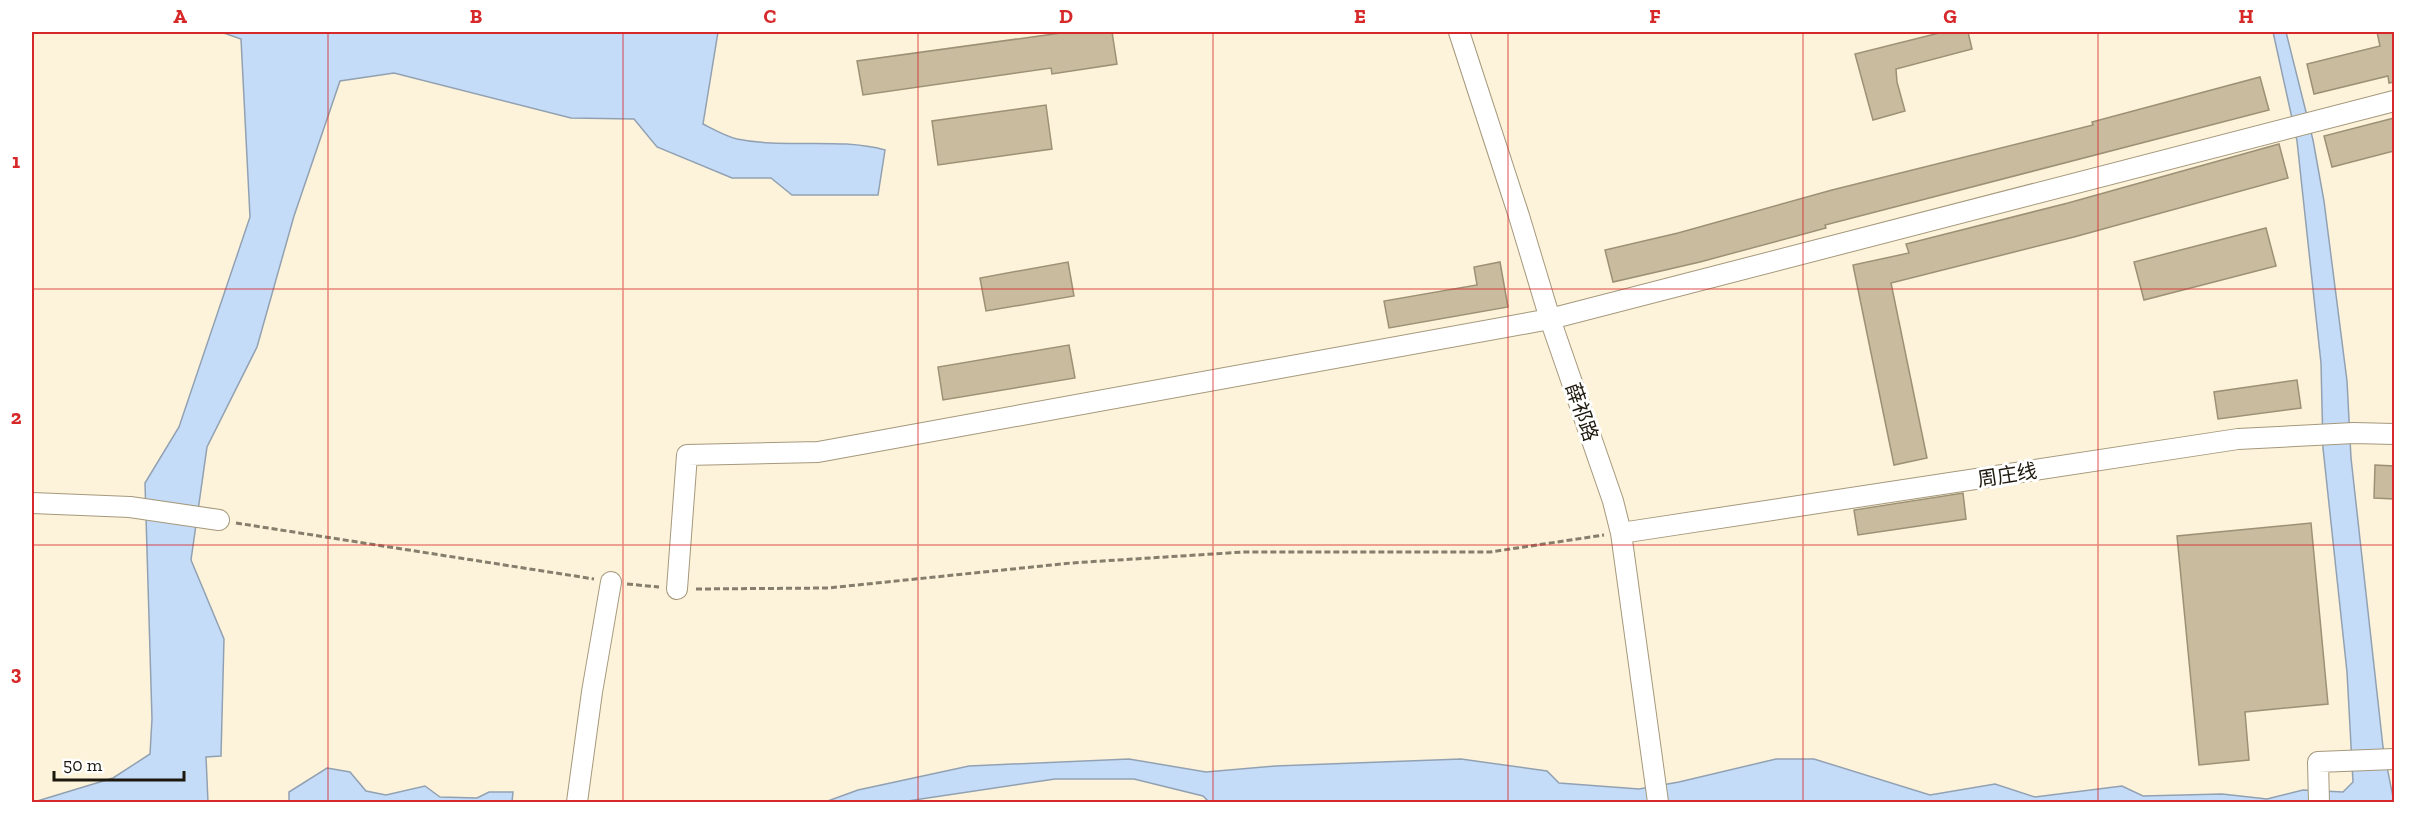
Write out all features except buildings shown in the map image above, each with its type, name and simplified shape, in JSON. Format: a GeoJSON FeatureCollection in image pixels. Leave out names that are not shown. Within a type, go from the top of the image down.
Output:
{"type":"FeatureCollection","features":[{"type":"Feature","properties":{"kind":"street","name":"薛祁路"},"geometry":{"type":"LineString","coordinates":[[1459,32],[1550,319],[1613,501],[1621,533],[1658,802]]}},
{"type":"Feature","properties":{"kind":"street"},"geometry":{"type":"LineString","coordinates":[[677,589],[687,455],[818,452],[1550,319],[2394,101]]}},
{"type":"Feature","properties":{"kind":"street","name":"周庄线"},"geometry":{"type":"LineString","coordinates":[[1621,533],[2238,440],[2354,432],[2394,434]]}},
{"type":"Feature","properties":{"kind":"street"},"geometry":{"type":"LineString","coordinates":[[32,503],[130,507],[219,520]]}},
{"type":"Feature","properties":{"kind":"street"},"geometry":{"type":"LineString","coordinates":[[577,802],[610,582]]}},
{"type":"Feature","properties":{"kind":"street"},"geometry":{"type":"LineString","coordinates":[[2319,802],[2318,762],[2394,759]]}},
{"type":"Feature","properties":{"kind":"path"},"geometry":{"type":"LineString","coordinates":[[219,520],[610,582],[677,589],[828,588],[1071,563],[1244,552],[1490,552],[1621,533]]}},
{"type":"Feature","properties":{"kind":"water"},"geometry":{"type":"Polygon","coordinates":[[[221,32],[718,32],[703,124],[733,138],[755,142],[849,144],[885,150],[878,195],[792,195],[771,178],[732,178],[657,147],[634,119],[571,118],[394,73],[340,81],[294,216],[257,347],[207,447],[191,560],[224,639],[221,756],[206,757],[208,802],[34,802],[113,778],[150,754],[152,719],[145,483],[179,427],[250,217],[241,39],[221,32]]]}},
{"type":"Feature","properties":{"kind":"water"},"geometry":{"type":"Polygon","coordinates":[[[2273,32],[2286,32],[2313,140],[2324,201],[2347,381],[2351,458],[2383,747],[2394,802],[1209,802],[1203,796],[1134,779],[1055,779],[901,802],[825,802],[858,790],[969,766],[1129,759],[1206,772],[1275,766],[1461,759],[1547,771],[1559,783],[1639,789],[1776,759],[1814,759],[1930,795],[1995,784],[2035,797],[2122,786],[2143,796],[2222,794],[2267,799],[2303,790],[2343,792],[2353,782],[2347,672],[2323,448],[2321,363],[2297,141],[2273,32]]]}},
{"type":"Feature","properties":{"kind":"water"},"geometry":{"type":"Polygon","coordinates":[[[327,768],[350,772],[366,791],[386,795],[425,786],[440,797],[477,798],[489,792],[513,792],[512,802],[289,802],[289,792],[327,768]]]}}]}
